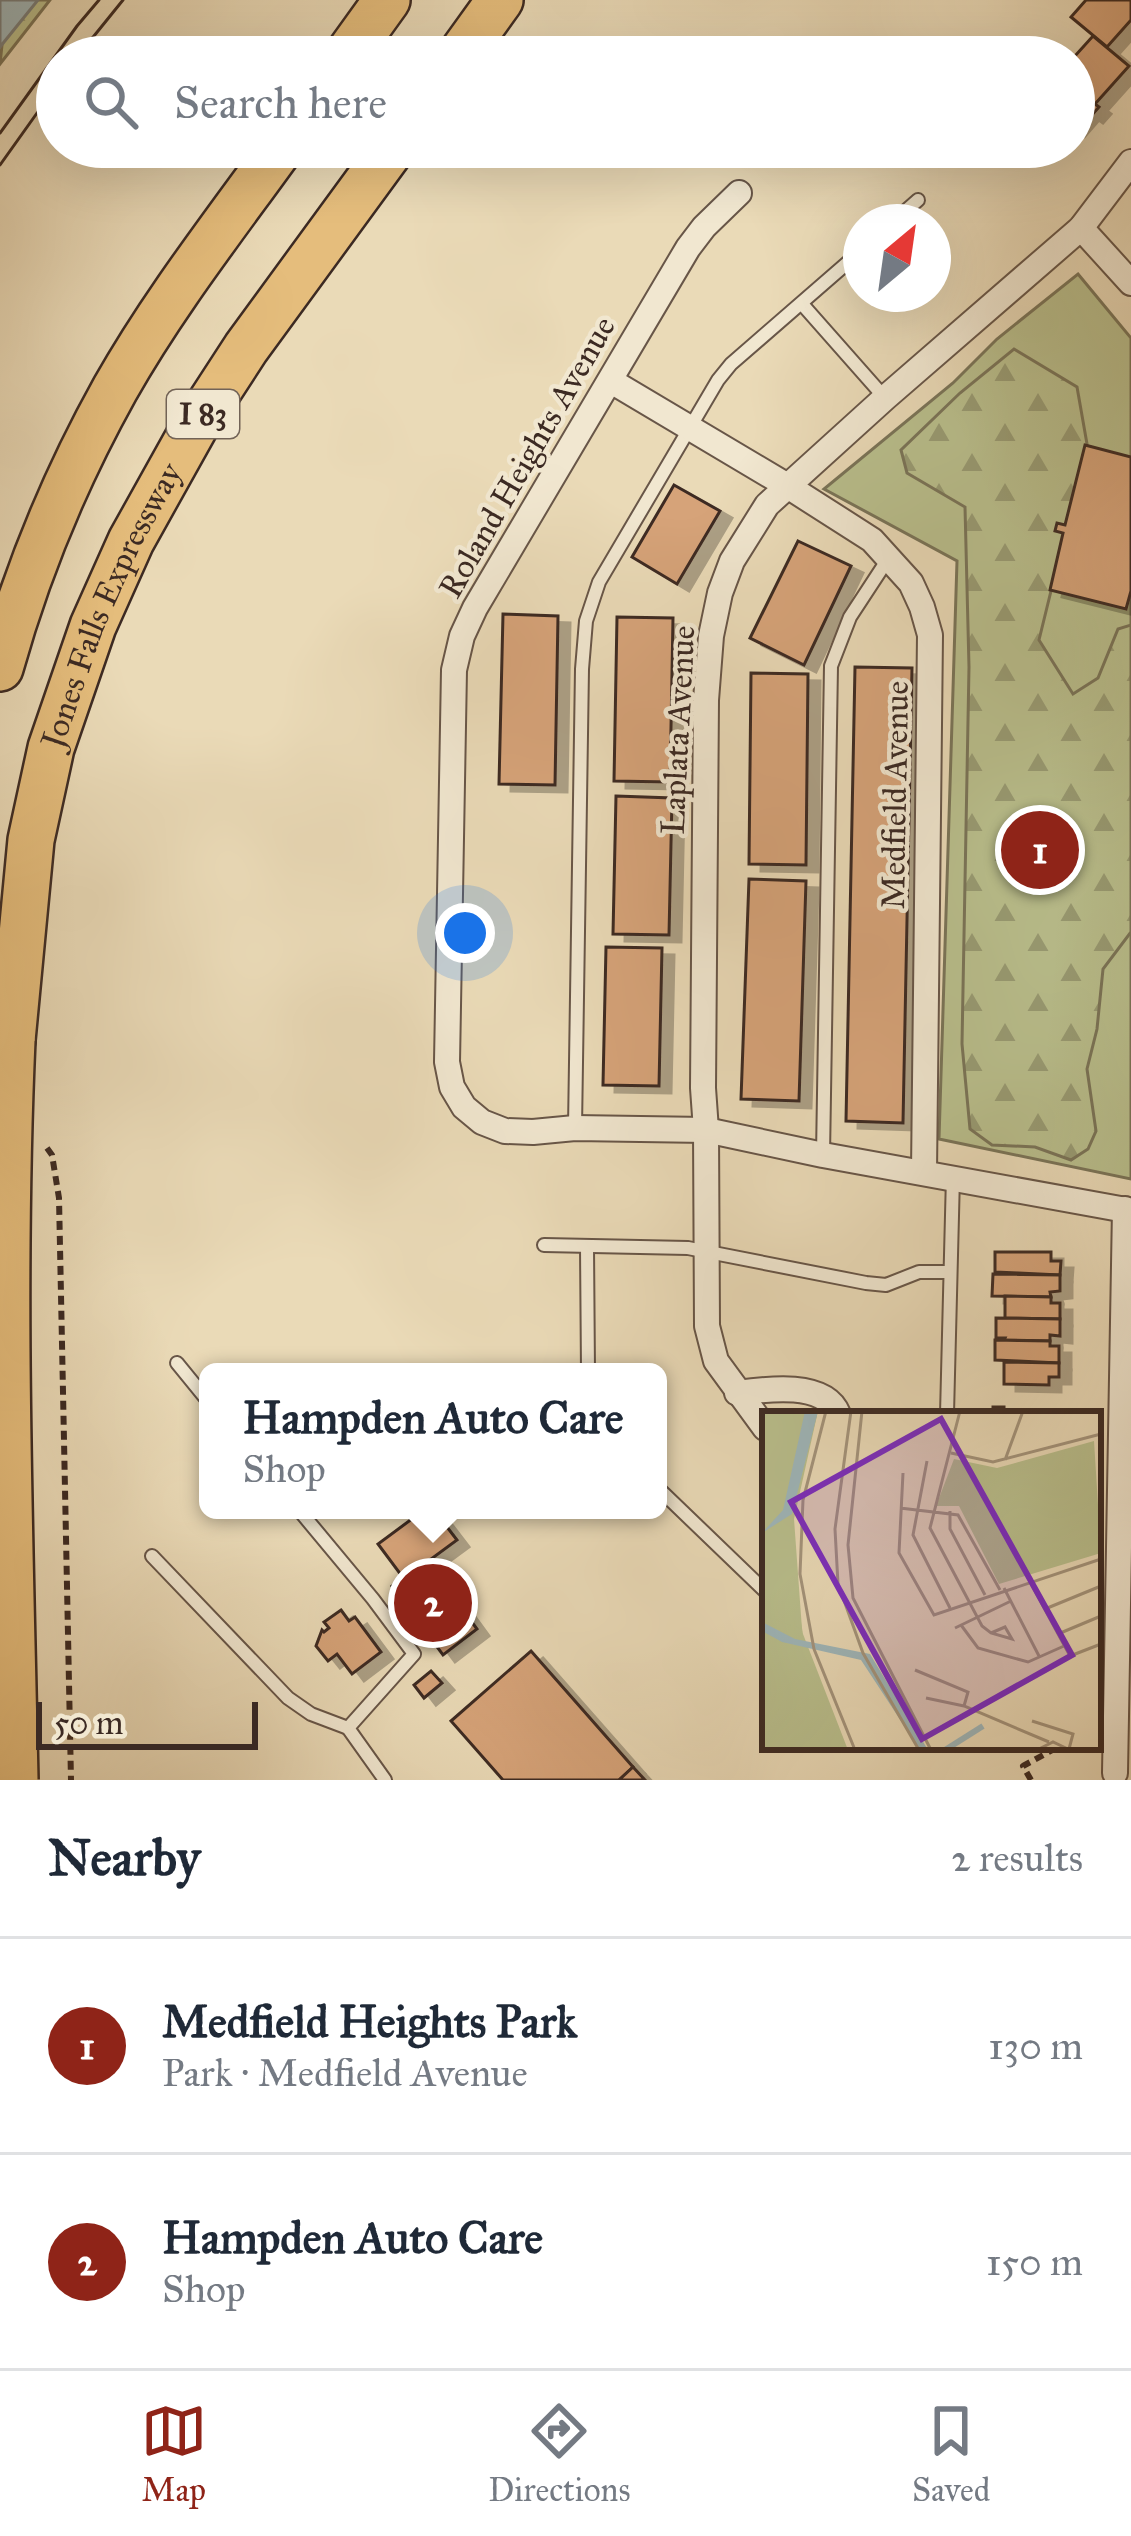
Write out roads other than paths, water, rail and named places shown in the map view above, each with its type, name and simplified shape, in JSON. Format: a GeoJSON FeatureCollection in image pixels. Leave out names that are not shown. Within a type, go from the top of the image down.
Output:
{"type":"FeatureCollection","features":[{"type":"Feature","properties":{"kind":"highway"},"geometry":{"type":"LineString","coordinates":[[361,36],[387,0]]}},
{"type":"Feature","properties":{"kind":"highway"},"geometry":{"type":"LineString","coordinates":[[474,36],[500,0]]}},
{"type":"Feature","properties":{"kind":"highway","name":"I 83"},"geometry":{"type":"LineString","coordinates":[[0,668],[61,496],[107,404],[172,299],[266,168]]}},
{"type":"Feature","properties":{"kind":"highway","name":"Jones Falls Expressway"},"geometry":{"type":"LineString","coordinates":[[15,1780],[6,1175],[12,1040],[31,840],[51,748],[93,626],[131,542],[194,428],[246,348],[378,168]]}},
{"type":"Feature","properties":{"kind":"street","name":"Laplata Avenue"},"geometry":{"type":"LineString","coordinates":[[762,1424],[716,1360],[706,1326],[706,746],[711,636],[720,593],[750,528],[786,484],[1081,228],[1131,162]]}},
{"type":"Feature","properties":{"kind":"street","name":"Roland Heights Avenue"},"geometry":{"type":"LineString","coordinates":[[739,194],[688,248],[462,636],[454,670],[447,1062],[452,1088],[482,1122],[506,1131],[706,1130],[1128,1210]]}},
{"type":"Feature","properties":{"kind":"street"},"geometry":{"type":"LineString","coordinates":[[1081,228],[1131,284]]}},
{"type":"Feature","properties":{"kind":"street","name":"Medfield Avenue"},"geometry":{"type":"LineString","coordinates":[[611,381],[872,540],[911,583],[922,607],[930,635],[924,1172]]}},
{"type":"Feature","properties":{"kind":"street"},"geometry":{"type":"LineString","coordinates":[[1123,1774],[1108,1700],[1125,1611],[1128,1210]]}},
{"type":"Feature","properties":{"kind":"street"},"geometry":{"type":"LineString","coordinates":[[737,1393],[771,1389],[821,1394],[833,1401],[837,1411]]}},
{"type":"Feature","properties":{"kind":"lane"},"geometry":{"type":"LineString","coordinates":[[913,204],[918,200]]}},
{"type":"Feature","properties":{"kind":"lane"},"geometry":{"type":"LineString","coordinates":[[575,1129],[586,621],[599,582],[688,428],[731,364],[843,267]]}},
{"type":"Feature","properties":{"kind":"lane"},"geometry":{"type":"LineString","coordinates":[[802,304],[885,398]]}},
{"type":"Feature","properties":{"kind":"lane"},"geometry":{"type":"LineString","coordinates":[[823,1155],[831,666],[850,617],[889,557]]}},
{"type":"Feature","properties":{"kind":"lane"},"geometry":{"type":"LineString","coordinates":[[947,1411],[952,1176]]}},
{"type":"Feature","properties":{"kind":"lane"},"geometry":{"type":"LineString","coordinates":[[544,1246],[668,1246],[886,1285],[919,1272],[950,1272]]}},
{"type":"Feature","properties":{"kind":"lane"},"geometry":{"type":"LineString","coordinates":[[587,1246],[587,1363]]}},
{"type":"Feature","properties":{"kind":"lane"},"geometry":{"type":"LineString","coordinates":[[177,1364],[199,1390]]}},
{"type":"Feature","properties":{"kind":"lane"},"geometry":{"type":"LineString","coordinates":[[667,1497],[762,1589]]}},
{"type":"Feature","properties":{"kind":"lane"},"geometry":{"type":"LineString","coordinates":[[306,1519],[414,1654],[348,1728]]}},
{"type":"Feature","properties":{"kind":"lane"},"geometry":{"type":"LineString","coordinates":[[152,1556],[288,1698],[311,1714],[348,1728],[385,1780]]}},
{"type":"Feature","properties":{"kind":"water"},"geometry":{"type":"Polygon","coordinates":[[[0,0],[38,0],[0,47],[0,0]]]}},
{"type":"Feature","properties":{"kind":"tram line"},"geometry":{"type":"LineString","coordinates":[[70,36],[99,0]]}},
{"type":"Feature","properties":{"kind":"tram line"},"geometry":{"type":"LineString","coordinates":[[94,36],[123,0]]}},
{"type":"Feature","properties":{"kind":"tram line"},"geometry":{"type":"LineString","coordinates":[[0,133],[36,83]]}},
{"type":"Feature","properties":{"kind":"tram line"},"geometry":{"type":"LineString","coordinates":[[0,165],[36,114]]}},
{"type":"Feature","properties":{"kind":"place","name":"Medfield Heights Park"},"geometry":{"type":"Point","coordinates":[1040,850]}},
{"type":"Feature","properties":{"kind":"place","name":"Hampden Auto Care"},"geometry":{"type":"Point","coordinates":[433,1603]}}]}
